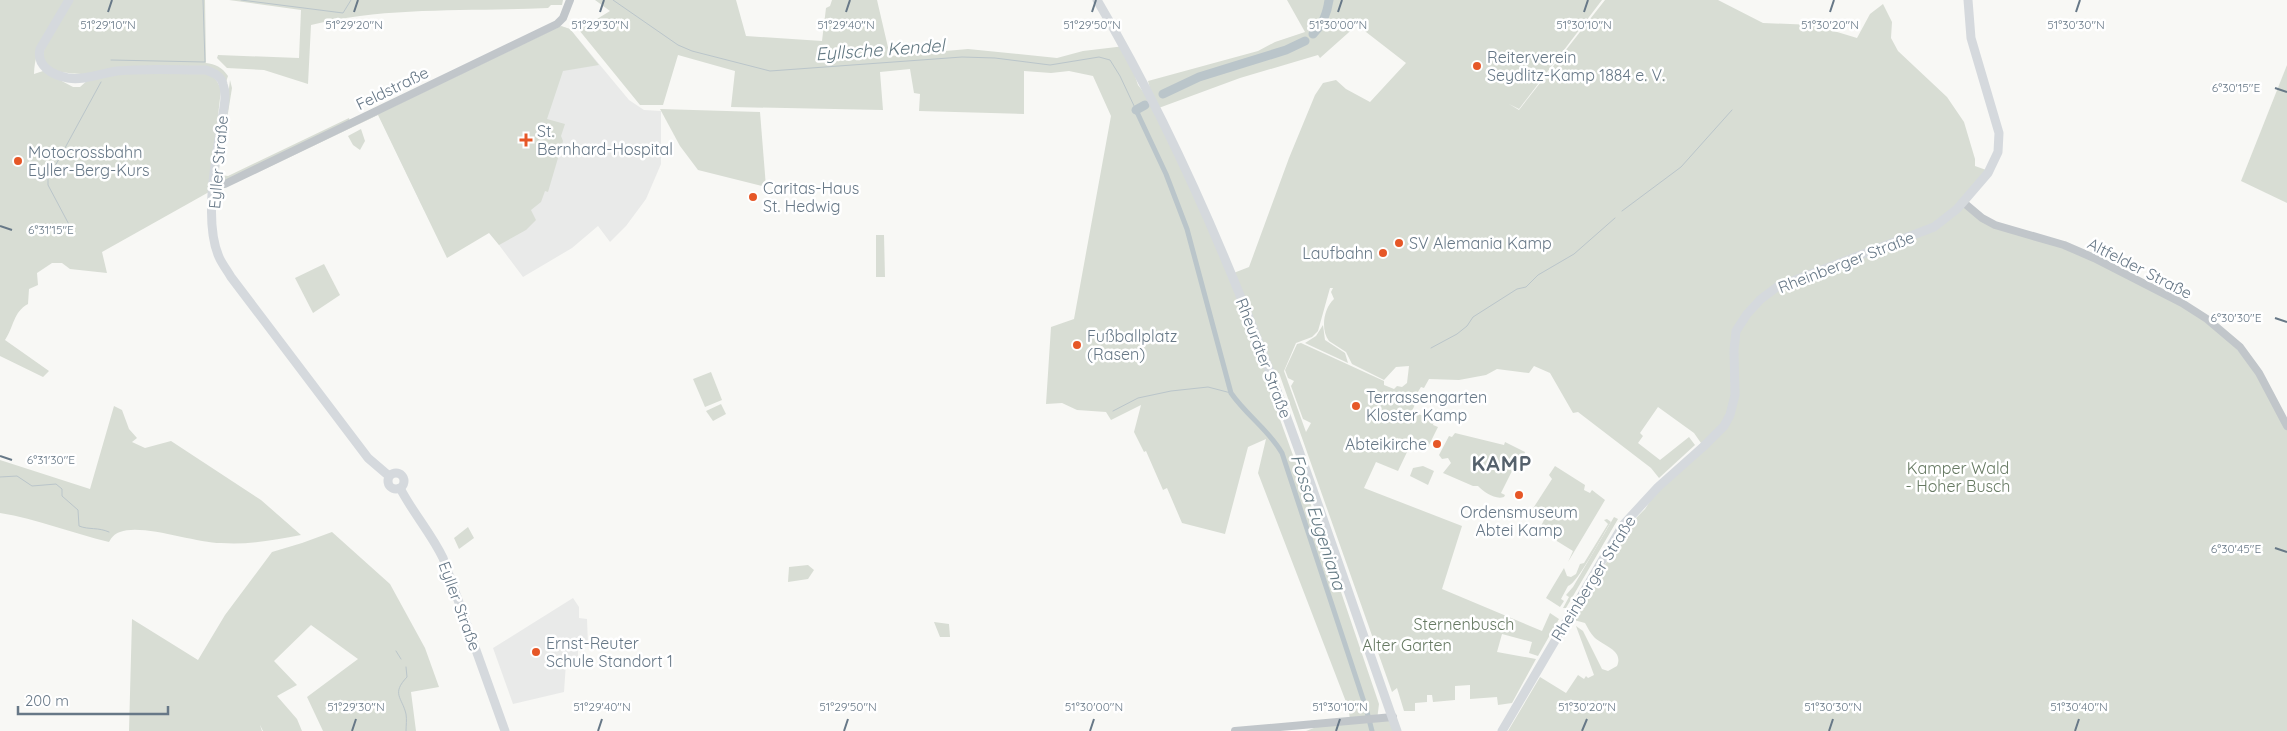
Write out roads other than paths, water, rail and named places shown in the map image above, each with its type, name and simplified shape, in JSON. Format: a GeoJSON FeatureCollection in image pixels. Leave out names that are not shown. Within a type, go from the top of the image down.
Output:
{"type":"FeatureCollection","features":[{"type":"Feature","properties":{"kind":"main road","name":"Eyller Straße"},"geometry":{"type":"LineString","coordinates":[[69,0],[40,49],[38,57],[43,66],[53,73],[67,78],[78,79],[119,71],[206,70],[220,79],[224,87],[225,97],[213,184],[214,239],[219,257],[231,277],[368,458],[389,476],[387,483],[390,488],[395,490],[400,488],[407,502],[432,536],[443,558],[505,731]]}},
{"type":"Feature","properties":{"kind":"main road","name":"Rheurdter Straße"},"geometry":{"type":"LineString","coordinates":[[1097,0],[1128,53],[1182,163],[1248,315],[1294,434],[1398,731]]}},
{"type":"Feature","properties":{"kind":"main road","name":"Rheinberger Straße"},"geometry":{"type":"LineString","coordinates":[[1502,731],[1623,526],[1658,486],[1724,426],[1730,415],[1735,395],[1734,350],[1736,331],[1747,314],[1761,299],[1777,287],[1934,227],[1945,220],[1963,202],[1988,173],[1995,162],[1999,144],[1997,120],[1971,38],[1968,0]]}},
{"type":"Feature","properties":{"kind":"street","name":"Feldstraße"},"geometry":{"type":"LineString","coordinates":[[213,184],[225,184],[557,24],[563,18],[570,0]]}},
{"type":"Feature","properties":{"kind":"street","name":"Altfelder Straße"},"geometry":{"type":"LineString","coordinates":[[1963,202],[1982,218],[1995,225],[2064,245],[2094,258],[2182,303],[2240,347],[2259,373],[2287,426]]}},
{"type":"Feature","properties":{"kind":"street"},"geometry":{"type":"LineString","coordinates":[[1236,731],[1392,717]]}},
{"type":"Feature","properties":{"kind":"waterway"},"geometry":{"type":"LineString","coordinates":[[111,60],[205,62],[203,0]]}},
{"type":"Feature","properties":{"kind":"waterway"},"geometry":{"type":"LineString","coordinates":[[241,0],[343,13],[351,0]]}},
{"type":"Feature","properties":{"kind":"waterway","name":"Eyllsche Kendel"},"geometry":{"type":"LineString","coordinates":[[613,0],[678,45],[692,51],[770,71],[962,57],[995,58],[1050,65],[1099,57],[1110,60],[1136,110]]}},
{"type":"Feature","properties":{"kind":"waterway"},"geometry":{"type":"LineString","coordinates":[[1313,34],[1324,18],[1329,0]]}},
{"type":"Feature","properties":{"kind":"waterway"},"geometry":{"type":"LineString","coordinates":[[1163,94],[1199,77],[1286,50],[1305,41]]}},
{"type":"Feature","properties":{"kind":"waterway"},"geometry":{"type":"LineString","coordinates":[[73,232],[48,185],[48,179],[101,82]]}},
{"type":"Feature","properties":{"kind":"waterway"},"geometry":{"type":"LineString","coordinates":[[1136,110],[1145,105]]}},
{"type":"Feature","properties":{"kind":"waterway","name":"Fossa Eugeniana"},"geometry":{"type":"LineString","coordinates":[[1136,110],[1166,174],[1187,229],[1231,393],[1282,453],[1372,731]]}},
{"type":"Feature","properties":{"kind":"waterway"},"geometry":{"type":"LineString","coordinates":[[1622,211],[1681,167],[1732,110]]}},
{"type":"Feature","properties":{"kind":"waterway"},"geometry":{"type":"LineString","coordinates":[[1431,348],[1457,334],[1467,326],[1473,317],[1517,289],[1526,287],[1538,275],[1574,254],[1615,218]]}},
{"type":"Feature","properties":{"kind":"waterway"},"geometry":{"type":"LineString","coordinates":[[1113,411],[1138,398],[1171,391],[1208,387],[1231,393]]}},
{"type":"Feature","properties":{"kind":"waterway"},"geometry":{"type":"LineString","coordinates":[[0,477],[17,476],[32,486],[56,484],[62,489],[62,496],[78,510],[79,526],[109,532]]}},
{"type":"Feature","properties":{"kind":"waterway"},"geometry":{"type":"LineString","coordinates":[[396,651],[401,659]]}},
{"type":"Feature","properties":{"kind":"waterway"},"geometry":{"type":"LineString","coordinates":[[406,667],[407,677],[402,683],[399,696],[406,714],[406,731]]}},
{"type":"Feature","properties":{"kind":"place","name":"Reiterverein Seydlitz-Kamp 1884 e. V."},"geometry":{"type":"Point","coordinates":[1477,66]}},
{"type":"Feature","properties":{"kind":"place","name":"St. Bernhard-Hospital"},"geometry":{"type":"Point","coordinates":[526,140]}},
{"type":"Feature","properties":{"kind":"place","name":"Motocrossbahn Eyller-Berg-Kurs"},"geometry":{"type":"Point","coordinates":[18,161]}},
{"type":"Feature","properties":{"kind":"place","name":"Caritas-Haus St. Hedwig"},"geometry":{"type":"Point","coordinates":[753,197]}},
{"type":"Feature","properties":{"kind":"place","name":"SV Alemania Kamp"},"geometry":{"type":"Point","coordinates":[1399,243]}},
{"type":"Feature","properties":{"kind":"place","name":"Laufbahn"},"geometry":{"type":"Point","coordinates":[1383,253]}},
{"type":"Feature","properties":{"kind":"place","name":"Fußballplatz (Rasen)"},"geometry":{"type":"Point","coordinates":[1077,345]}},
{"type":"Feature","properties":{"kind":"place","name":"Terrassengarten Kloster Kamp"},"geometry":{"type":"Point","coordinates":[1356,406]}},
{"type":"Feature","properties":{"kind":"place","name":"Abteikirche"},"geometry":{"type":"Point","coordinates":[1437,444]}},
{"type":"Feature","properties":{"kind":"place","name":"Ordensmuseum Abtei Kamp"},"geometry":{"type":"Point","coordinates":[1519,495]}},
{"type":"Feature","properties":{"kind":"place","name":"Ernst-Reuter Schule Standort 1"},"geometry":{"type":"Point","coordinates":[536,652]}},
{"type":"Feature","properties":{"kind":"district","name":"KAMP"},"geometry":{"type":"Point","coordinates":[1502,464]}},
{"type":"Feature","properties":{"kind":"park label","name":"Kamper Wald - Hoher Busch"},"geometry":{"type":"Point","coordinates":[1958,477]}},
{"type":"Feature","properties":{"kind":"park label","name":"Sternenbusch"},"geometry":{"type":"Point","coordinates":[1464,624]}},
{"type":"Feature","properties":{"kind":"park label","name":"Alter Garten"},"geometry":{"type":"Point","coordinates":[1407,645]}}]}
